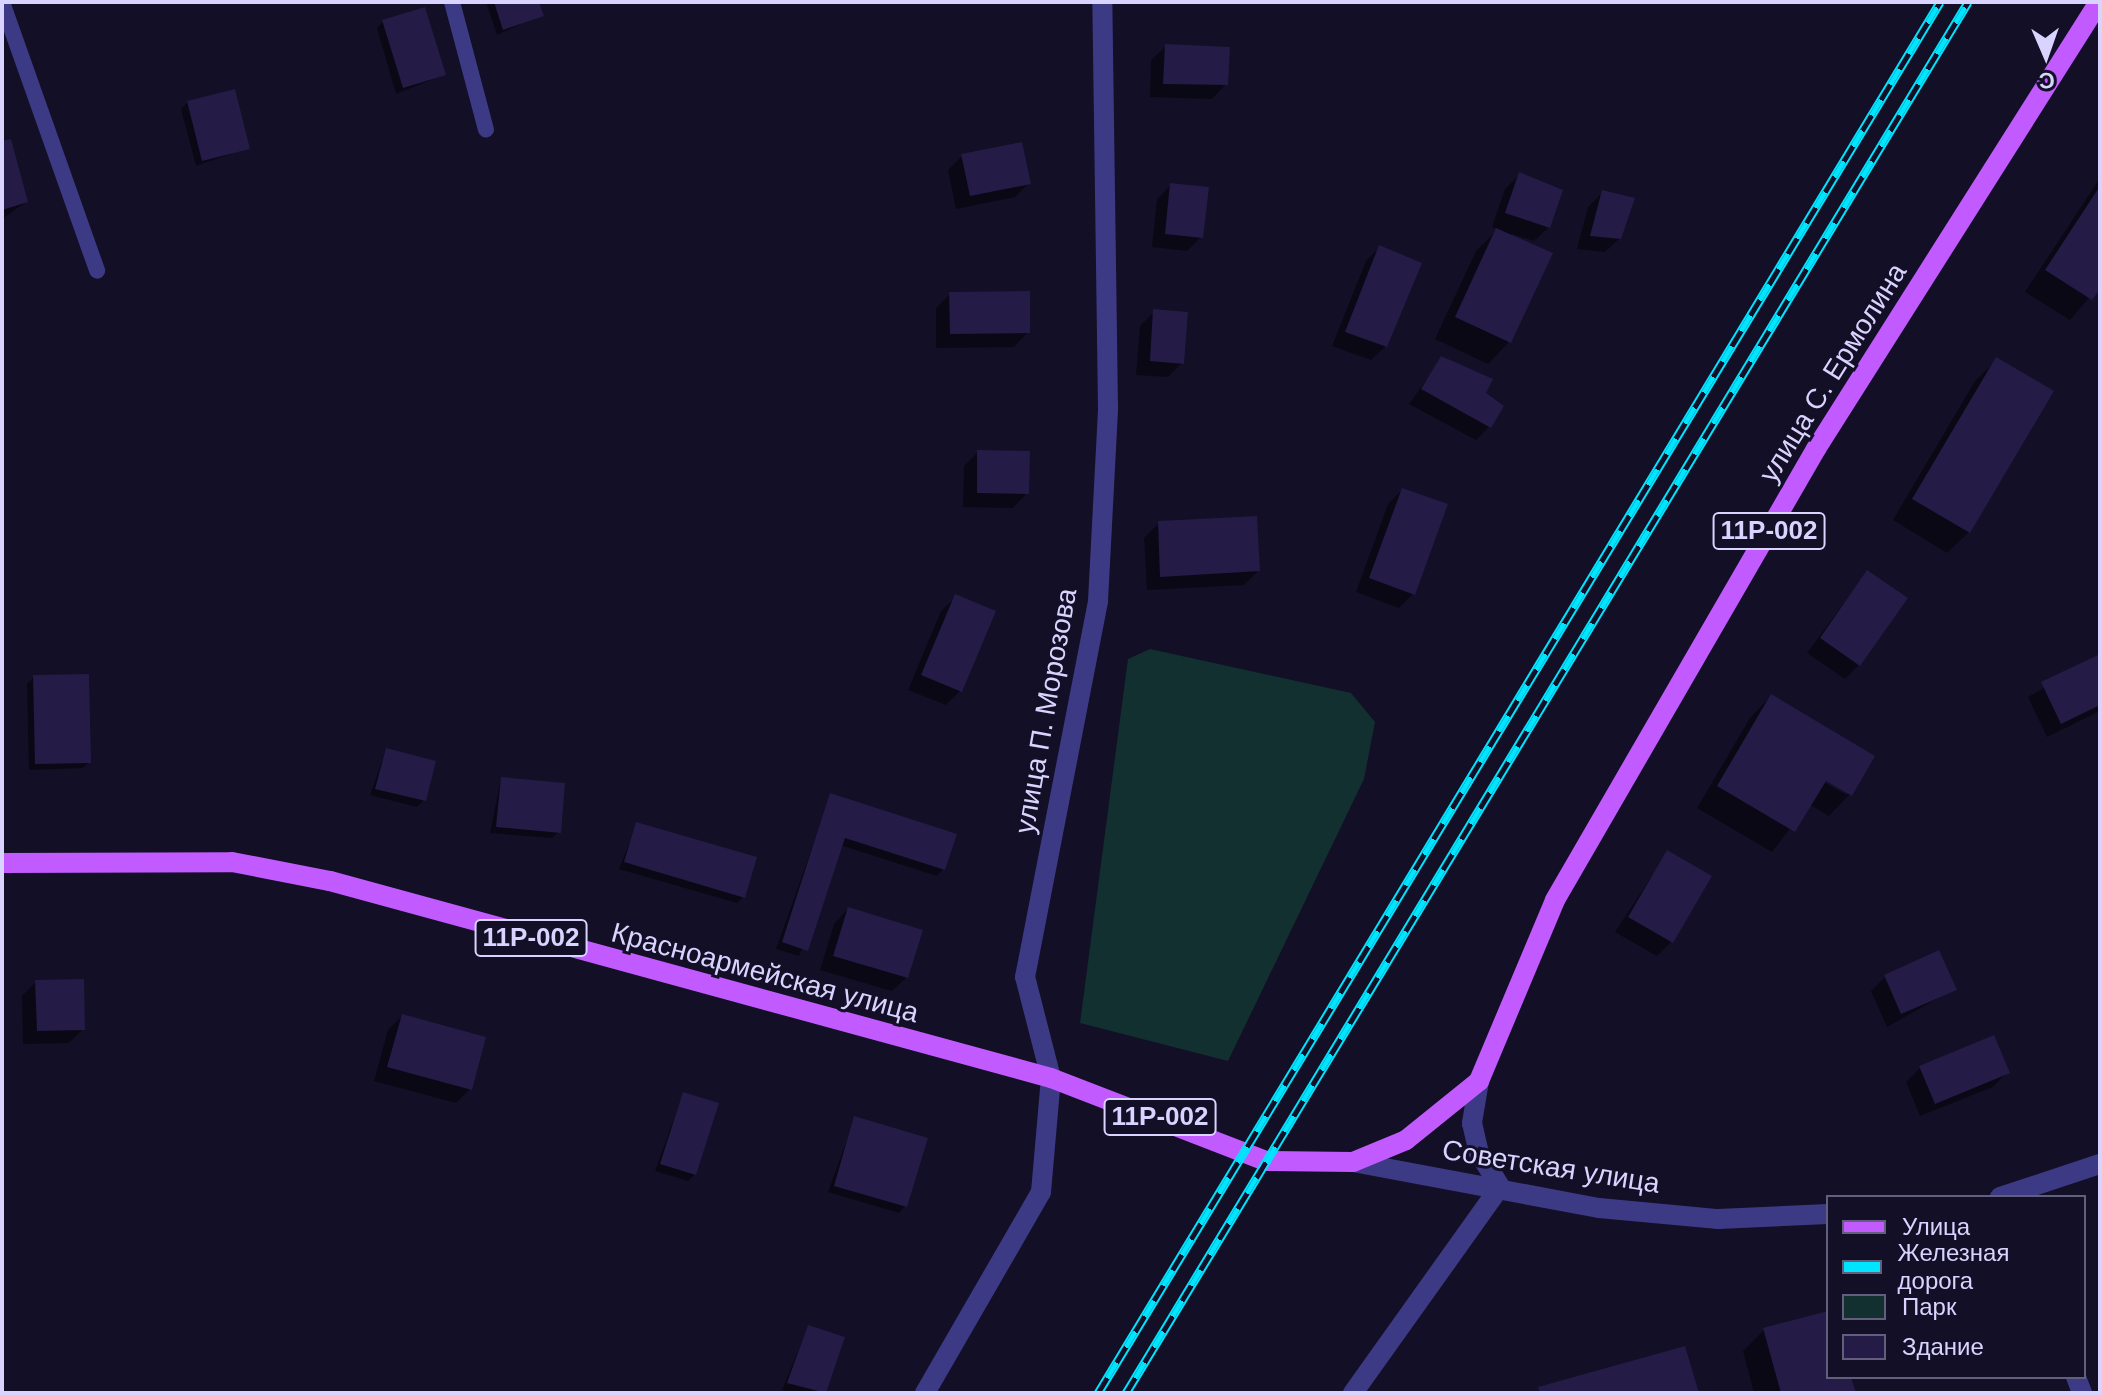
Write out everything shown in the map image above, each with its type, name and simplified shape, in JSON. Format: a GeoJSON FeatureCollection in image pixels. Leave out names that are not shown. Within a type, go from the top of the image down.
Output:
{"type":"FeatureCollection","features":[{"type":"Feature","properties":{"kind":"main road","name":"улица С. Ермолина"},"geometry":{"type":"LineString","coordinates":[[1479,1081],[1563,886],[1816,449],[2099,2]]}},
{"type":"Feature","properties":{"kind":"main road","name":"Красноармейская улица"},"geometry":{"type":"LineString","coordinates":[[2,863],[232,862],[330,881],[1051,1078],[1266,1161]]}},
{"type":"Feature","properties":{"kind":"main road","name":"11Р-002"},"geometry":{"type":"LineString","coordinates":[[1353,1162],[1443,1117],[1479,1081]]}},
{"type":"Feature","properties":{"kind":"main road","name":"Советская улица"},"geometry":{"type":"LineString","coordinates":[[1266,1161],[1353,1162]]}},
{"type":"Feature","properties":{"kind":"street","name":"улица П. Морозова"},"geometry":{"type":"LineString","coordinates":[[925,1393],[1041,1192],[1051,1078],[1025,977],[1098,601],[1108,408],[1102,2]]}},
{"type":"Feature","properties":{"kind":"street"},"geometry":{"type":"LineString","coordinates":[[1353,1393],[1500,1187],[1479,1153],[1472,1123],[1479,1081]]}},
{"type":"Feature","properties":{"kind":"street","name":"Советская улица"},"geometry":{"type":"LineString","coordinates":[[1353,1162],[1500,1187],[1599,1208],[1718,1219],[1826,1214]]}},
{"type":"Feature","properties":{"kind":"street"},"geometry":{"type":"LineString","coordinates":[[2014,1195],[2100,1164]]}},
{"type":"Feature","properties":{"kind":"lane"},"geometry":{"type":"LineString","coordinates":[[2,2],[97,271]]}},
{"type":"Feature","properties":{"kind":"lane"},"geometry":{"type":"LineString","coordinates":[[452,2],[486,130]]}},
{"type":"Feature","properties":{"kind":"green space"},"geometry":{"type":"Polygon","coordinates":[[[1150,649],[1351,693],[1375,722],[1364,779],[1228,1061],[1080,1023],[1128,659],[1150,649]]]}},
{"type":"Feature","properties":{"kind":"building"},"geometry":{"type":"Polygon","coordinates":[[[494,2],[539,2],[544,16],[503,30],[494,2]]]}},
{"type":"Feature","properties":{"kind":"building"},"geometry":{"type":"Polygon","coordinates":[[[425,7],[446,75],[403,88],[382,20],[425,7]]]}},
{"type":"Feature","properties":{"kind":"building"},"geometry":{"type":"Polygon","coordinates":[[[1165,44],[1230,47],[1228,85],[1163,84],[1165,44]]]}},
{"type":"Feature","properties":{"kind":"building"},"geometry":{"type":"Polygon","coordinates":[[[235,89],[250,149],[202,161],[187,101],[235,89]]]}},
{"type":"Feature","properties":{"kind":"building"},"geometry":{"type":"Polygon","coordinates":[[[11,139],[28,202],[2,210],[2,141],[11,139]]]}},
{"type":"Feature","properties":{"kind":"building"},"geometry":{"type":"Polygon","coordinates":[[[1022,142],[1031,184],[970,196],[961,154],[1022,142]]]}},
{"type":"Feature","properties":{"kind":"building"},"geometry":{"type":"Polygon","coordinates":[[[1519,172],[1563,190],[1550,228],[1505,213],[1519,172]]]}},
{"type":"Feature","properties":{"kind":"building"},"geometry":{"type":"Polygon","coordinates":[[[1170,183],[1209,187],[1203,238],[1165,234],[1170,183]]]}},
{"type":"Feature","properties":{"kind":"building"},"geometry":{"type":"Polygon","coordinates":[[[2100,186],[2100,289],[2092,300],[2045,270],[2100,186]]]}},
{"type":"Feature","properties":{"kind":"building"},"geometry":{"type":"Polygon","coordinates":[[[1602,190],[1635,198],[1621,239],[1590,236],[1602,190]]]}},
{"type":"Feature","properties":{"kind":"building"},"geometry":{"type":"Polygon","coordinates":[[[1496,228],[1553,253],[1511,343],[1455,317],[1496,228]]]}},
{"type":"Feature","properties":{"kind":"building"},"geometry":{"type":"Polygon","coordinates":[[[1379,245],[1422,263],[1387,347],[1345,332],[1379,245]]]}},
{"type":"Feature","properties":{"kind":"building"},"geometry":{"type":"Polygon","coordinates":[[[1030,291],[1030,333],[950,334],[949,292],[1030,291]]]}},
{"type":"Feature","properties":{"kind":"building"},"geometry":{"type":"Polygon","coordinates":[[[1153,309],[1188,312],[1184,364],[1150,361],[1153,309]]]}},
{"type":"Feature","properties":{"kind":"building"},"geometry":{"type":"Polygon","coordinates":[[[1441,356],[1493,379],[1486,393],[1504,406],[1491,428],[1421,389],[1441,356]]]}},
{"type":"Feature","properties":{"kind":"building"},"geometry":{"type":"Polygon","coordinates":[[[1996,357],[2054,391],[1970,533],[1912,499],[1996,357]]]}},
{"type":"Feature","properties":{"kind":"building"},"geometry":{"type":"Polygon","coordinates":[[[977,450],[1030,451],[1029,494],[977,493],[977,450]]]}},
{"type":"Feature","properties":{"kind":"building"},"geometry":{"type":"Polygon","coordinates":[[[1402,488],[1448,504],[1415,595],[1369,578],[1402,488]]]}},
{"type":"Feature","properties":{"kind":"building"},"geometry":{"type":"Polygon","coordinates":[[[1257,516],[1260,571],[1160,577],[1158,521],[1257,516]]]}},
{"type":"Feature","properties":{"kind":"building"},"geometry":{"type":"Polygon","coordinates":[[[1867,570],[1908,598],[1860,666],[1820,638],[1867,570]]]}},
{"type":"Feature","properties":{"kind":"building"},"geometry":{"type":"Polygon","coordinates":[[[955,594],[996,611],[962,692],[921,675],[955,594]]]}},
{"type":"Feature","properties":{"kind":"building"},"geometry":{"type":"Polygon","coordinates":[[[2100,654],[2100,705],[2061,724],[2041,682],[2100,654]]]}},
{"type":"Feature","properties":{"kind":"building"},"geometry":{"type":"Polygon","coordinates":[[[89,674],[91,763],[35,764],[33,675],[89,674]]]}},
{"type":"Feature","properties":{"kind":"building"},"geometry":{"type":"Polygon","coordinates":[[[1771,694],[1875,756],[1852,796],[1826,781],[1795,832],[1717,786],[1771,694]]]}},
{"type":"Feature","properties":{"kind":"building"},"geometry":{"type":"Polygon","coordinates":[[[386,748],[436,761],[426,801],[375,789],[386,748]]]}},
{"type":"Feature","properties":{"kind":"building"},"geometry":{"type":"Polygon","coordinates":[[[501,777],[565,783],[561,833],[496,827],[501,777]]]}},
{"type":"Feature","properties":{"kind":"building"},"geometry":{"type":"Polygon","coordinates":[[[830,793],[957,834],[945,870],[845,838],[808,951],[782,942],[830,793]]]}},
{"type":"Feature","properties":{"kind":"building"},"geometry":{"type":"Polygon","coordinates":[[[636,822],[757,857],[745,898],[624,862],[636,822]]]}},
{"type":"Feature","properties":{"kind":"building"},"geometry":{"type":"Polygon","coordinates":[[[1667,850],[1712,876],[1673,943],[1628,917],[1667,850]]]}},
{"type":"Feature","properties":{"kind":"building"},"geometry":{"type":"Polygon","coordinates":[[[848,907],[923,930],[908,978],[833,956],[848,907]]]}},
{"type":"Feature","properties":{"kind":"building"},"geometry":{"type":"Polygon","coordinates":[[[1939,950],[1957,990],[1901,1014],[1884,975],[1939,950]]]}},
{"type":"Feature","properties":{"kind":"building"},"geometry":{"type":"Polygon","coordinates":[[[84,979],[85,1030],[37,1031],[35,980],[84,979]]]}},
{"type":"Feature","properties":{"kind":"building"},"geometry":{"type":"Polygon","coordinates":[[[402,1014],[486,1037],[472,1090],[387,1067],[402,1014]]]}},
{"type":"Feature","properties":{"kind":"building"},"geometry":{"type":"Polygon","coordinates":[[[1994,1035],[2010,1073],[1935,1104],[1919,1066],[1994,1035]]]}},
{"type":"Feature","properties":{"kind":"building"},"geometry":{"type":"Polygon","coordinates":[[[683,1092],[719,1103],[696,1175],[660,1164],[683,1092]]]}},
{"type":"Feature","properties":{"kind":"building"},"geometry":{"type":"Polygon","coordinates":[[[854,1116],[928,1138],[907,1207],[834,1186],[854,1116]]]}},
{"type":"Feature","properties":{"kind":"building"},"geometry":{"type":"Polygon","coordinates":[[[1826,1312],[1826,1379],[1852,1379],[1856,1393],[1781,1393],[1763,1328],[1826,1312]]]}},
{"type":"Feature","properties":{"kind":"building"},"geometry":{"type":"Polygon","coordinates":[[[808,1325],[845,1337],[826,1393],[787,1383],[808,1325]]]}},
{"type":"Feature","properties":{"kind":"building"},"geometry":{"type":"Polygon","coordinates":[[[1685,1346],[1699,1393],[1540,1393],[1538,1387],[1685,1346]]]}},
{"type":"Feature","properties":{"kind":"railway"},"geometry":{"type":"LineString","coordinates":[[1098,1393],[1940,2]]}},
{"type":"Feature","properties":{"kind":"railway"},"geometry":{"type":"LineString","coordinates":[[1126,1393],[1968,2]]}}]}
